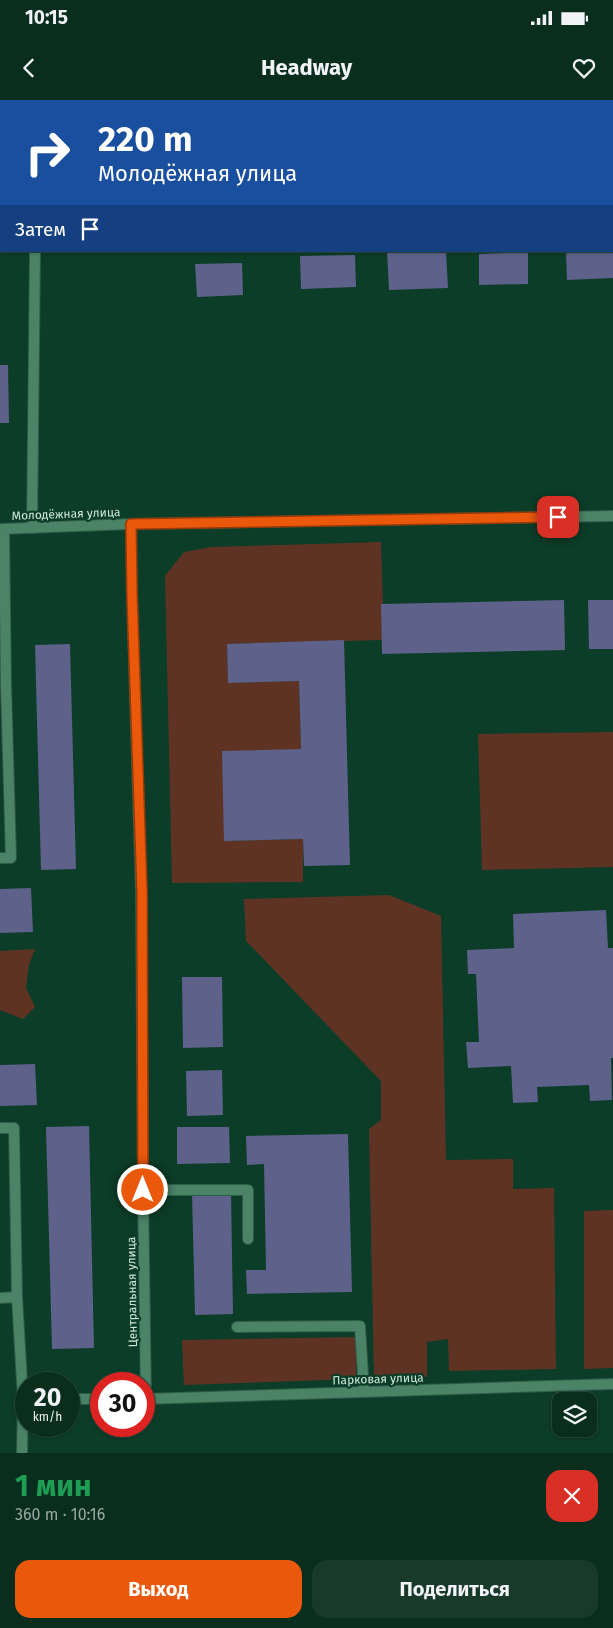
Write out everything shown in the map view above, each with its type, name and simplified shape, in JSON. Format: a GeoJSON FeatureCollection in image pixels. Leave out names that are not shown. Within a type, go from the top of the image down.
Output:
{"type":"FeatureCollection","features":[{"type":"Feature","properties":{"kind":"street"},"geometry":{"type":"LineString","coordinates":[[32,528],[35,252]]}},
{"type":"Feature","properties":{"kind":"street","name":"Молодёжная улица"},"geometry":{"type":"LineString","coordinates":[[2,529],[131,524],[613,516]]}},
{"type":"Feature","properties":{"kind":"street","name":"Центральная улица"},"geometry":{"type":"LineString","coordinates":[[131,524],[142,891],[145,1372]]}},
{"type":"Feature","properties":{"kind":"street"},"geometry":{"type":"LineString","coordinates":[[0,858],[11,858],[3,686],[2,529]]}},
{"type":"Feature","properties":{"kind":"street"},"geometry":{"type":"LineString","coordinates":[[0,1128],[14,1128],[17,1297],[23,1372]]}},
{"type":"Feature","properties":{"kind":"street"},"geometry":{"type":"LineString","coordinates":[[143,1190],[248,1190],[248,1239]]}},
{"type":"Feature","properties":{"kind":"street"},"geometry":{"type":"LineString","coordinates":[[0,1298],[17,1297]]}},
{"type":"Feature","properties":{"kind":"street"},"geometry":{"type":"LineString","coordinates":[[237,1327],[360,1326],[364,1392]]}},
{"type":"Feature","properties":{"kind":"street","name":"Парковая улица"},"geometry":{"type":"LineString","coordinates":[[155,1399],[613,1384]]}},
{"type":"Feature","properties":{"kind":"street"},"geometry":{"type":"LineString","coordinates":[[22,1453],[23,1437]]}},
{"type":"Feature","properties":{"kind":"shaded area"},"geometry":{"type":"Polygon","coordinates":[[[381,542],[384,640],[227,644],[228,683],[299,681],[301,749],[224,841],[303,839],[303,882],[172,883],[165,576],[184,552],[211,547],[381,542]]]}},
{"type":"Feature","properties":{"kind":"shaded area"},"geometry":{"type":"Polygon","coordinates":[[[613,732],[613,867],[482,870],[478,734],[613,732]]]}},
{"type":"Feature","properties":{"kind":"shaded area"},"geometry":{"type":"Polygon","coordinates":[[[389,895],[441,916],[446,1160],[513,1159],[513,1189],[554,1188],[556,1369],[449,1371],[448,1339],[427,1342],[427,1377],[374,1378],[369,1129],[381,1120],[381,1081],[246,941],[244,899],[389,895]]]}},
{"type":"Feature","properties":{"kind":"shaded area"},"geometry":{"type":"Polygon","coordinates":[[[35,949],[29,965],[26,988],[35,1007],[23,1019],[0,1010],[0,951],[35,949]]]}},
{"type":"Feature","properties":{"kind":"shaded area"},"geometry":{"type":"Polygon","coordinates":[[[613,1210],[613,1368],[584,1369],[584,1211],[613,1210]]]}},
{"type":"Feature","properties":{"kind":"shaded area"},"geometry":{"type":"Polygon","coordinates":[[[356,1337],[356,1379],[184,1385],[182,1340],[356,1337]]]}},
{"type":"Feature","properties":{"kind":"building"},"geometry":{"type":"Polygon","coordinates":[[[387,252],[446,252],[448,288],[389,290],[387,252]]]}},
{"type":"Feature","properties":{"kind":"building"},"geometry":{"type":"Polygon","coordinates":[[[528,252],[528,284],[479,285],[479,254],[528,252]]]}},
{"type":"Feature","properties":{"kind":"building"},"geometry":{"type":"Polygon","coordinates":[[[566,252],[613,252],[613,278],[567,280],[566,252]]]}},
{"type":"Feature","properties":{"kind":"building"},"geometry":{"type":"Polygon","coordinates":[[[355,255],[356,287],[301,289],[300,256],[355,255]]]}},
{"type":"Feature","properties":{"kind":"building"},"geometry":{"type":"Polygon","coordinates":[[[242,263],[243,295],[197,297],[195,264],[242,263]]]}},
{"type":"Feature","properties":{"kind":"building"},"geometry":{"type":"Polygon","coordinates":[[[0,365],[8,365],[9,423],[0,423],[0,365]]]}},
{"type":"Feature","properties":{"kind":"building"},"geometry":{"type":"Polygon","coordinates":[[[564,600],[565,650],[382,654],[381,604],[564,600]]]}},
{"type":"Feature","properties":{"kind":"building"},"geometry":{"type":"Polygon","coordinates":[[[588,600],[613,600],[613,649],[589,649],[588,600]]]}},
{"type":"Feature","properties":{"kind":"building"},"geometry":{"type":"Polygon","coordinates":[[[344,640],[350,865],[304,866],[303,839],[224,841],[222,751],[301,749],[299,681],[228,683],[227,644],[344,640]]]}},
{"type":"Feature","properties":{"kind":"building"},"geometry":{"type":"Polygon","coordinates":[[[70,644],[76,869],[41,870],[35,645],[70,644]]]}},
{"type":"Feature","properties":{"kind":"building"},"geometry":{"type":"Polygon","coordinates":[[[31,888],[33,932],[0,933],[0,889],[31,888]]]}},
{"type":"Feature","properties":{"kind":"building"},"geometry":{"type":"Polygon","coordinates":[[[606,910],[608,948],[613,948],[612,1100],[590,1101],[589,1085],[537,1087],[538,1102],[513,1103],[511,1066],[468,1068],[466,1042],[479,1042],[476,974],[468,974],[467,950],[514,948],[513,914],[606,910]]]}},
{"type":"Feature","properties":{"kind":"building"},"geometry":{"type":"Polygon","coordinates":[[[182,977],[222,977],[223,1047],[183,1048],[182,977]]]}},
{"type":"Feature","properties":{"kind":"building"},"geometry":{"type":"Polygon","coordinates":[[[35,1064],[37,1105],[0,1106],[0,1065],[35,1064]]]}},
{"type":"Feature","properties":{"kind":"building"},"geometry":{"type":"Polygon","coordinates":[[[222,1070],[223,1115],[187,1116],[186,1071],[222,1070]]]}},
{"type":"Feature","properties":{"kind":"building"},"geometry":{"type":"Polygon","coordinates":[[[89,1126],[94,1348],[52,1349],[46,1127],[89,1126]]]}},
{"type":"Feature","properties":{"kind":"building"},"geometry":{"type":"Polygon","coordinates":[[[177,1127],[229,1127],[230,1163],[177,1164],[177,1127]]]}},
{"type":"Feature","properties":{"kind":"building"},"geometry":{"type":"Polygon","coordinates":[[[348,1134],[352,1292],[247,1294],[246,1270],[266,1270],[264,1164],[247,1165],[246,1136],[348,1134]]]}},
{"type":"Feature","properties":{"kind":"building"},"geometry":{"type":"Polygon","coordinates":[[[231,1192],[233,1314],[195,1315],[192,1193],[231,1192]]]}},
{"type":"Feature","properties":{"kind":"route"},"geometry":{"type":"LineString","coordinates":[[143,1190],[142,891],[131,524],[558,517]]}}]}
